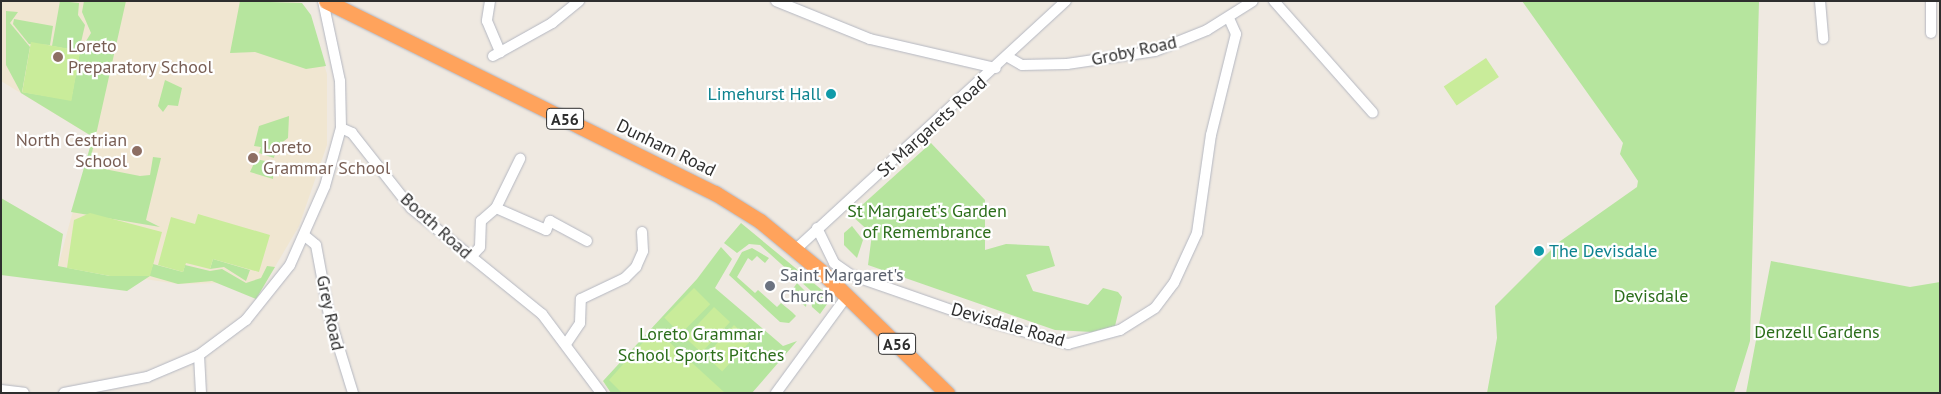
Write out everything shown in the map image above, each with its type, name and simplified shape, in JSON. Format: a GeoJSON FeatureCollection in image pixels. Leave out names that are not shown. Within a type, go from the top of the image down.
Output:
{"type":"FeatureCollection","features":[{"type":"Feature","properties":{"kind":"highway","name":"Dunham Road"},"geometry":{"type":"LineString","coordinates":[[325,1],[715,193],[795,250],[947,393]]}},
{"type":"Feature","properties":{"kind":"street"},"geometry":{"type":"LineString","coordinates":[[64,393],[148,377],[199,355],[230,335],[264,301],[305,236],[341,128],[340,81],[325,1]]}},
{"type":"Feature","properties":{"kind":"street"},"geometry":{"type":"LineString","coordinates":[[490,1],[487,21],[497,54],[552,22],[579,1]]}},
{"type":"Feature","properties":{"kind":"street"},"geometry":{"type":"LineString","coordinates":[[776,1],[870,39],[996,68]]}},
{"type":"Feature","properties":{"kind":"street","name":"St Margarets Road"},"geometry":{"type":"LineString","coordinates":[[795,250],[817,228],[1008,57],[1066,1]]}},
{"type":"Feature","properties":{"kind":"street","name":"Groby Road"},"geometry":{"type":"LineString","coordinates":[[1008,57],[1022,65],[1116,58],[1170,46],[1229,18],[1253,1]]}},
{"type":"Feature","properties":{"kind":"street"},"geometry":{"type":"LineString","coordinates":[[1274,1],[1373,113]]}},
{"type":"Feature","properties":{"kind":"street"},"geometry":{"type":"LineString","coordinates":[[1820,1],[1822,39]]}},
{"type":"Feature","properties":{"kind":"street"},"geometry":{"type":"LineString","coordinates":[[1930,33],[1932,1]]}},
{"type":"Feature","properties":{"kind":"street","name":"Devisdale Road"},"geometry":{"type":"LineString","coordinates":[[817,228],[828,256],[851,275],[969,316],[1068,344],[1120,330],[1155,308],[1174,283],[1197,233],[1211,135],[1236,34],[1229,18]]}},
{"type":"Feature","properties":{"kind":"street","name":"Booth Road"},"geometry":{"type":"LineString","coordinates":[[341,128],[352,133],[411,208],[542,314],[566,344],[600,393]]}},
{"type":"Feature","properties":{"kind":"street"},"geometry":{"type":"LineString","coordinates":[[471,258],[480,247],[481,222],[496,208],[520,159]]}},
{"type":"Feature","properties":{"kind":"street"},"geometry":{"type":"LineString","coordinates":[[496,208],[546,230],[550,221],[587,241]]}},
{"type":"Feature","properties":{"kind":"street"},"geometry":{"type":"LineString","coordinates":[[566,344],[580,324],[581,299],[624,278],[636,267],[643,251],[642,232]]}},
{"type":"Feature","properties":{"kind":"street","name":"Grey Road"},"geometry":{"type":"LineString","coordinates":[[305,236],[316,245],[338,348],[353,393]]}},
{"type":"Feature","properties":{"kind":"street"},"geometry":{"type":"LineString","coordinates":[[776,393],[846,296]]}},
{"type":"Feature","properties":{"kind":"street"},"geometry":{"type":"LineString","coordinates":[[199,355],[201,393]]}},
{"type":"Feature","properties":{"kind":"street"},"geometry":{"type":"LineString","coordinates":[[1,390],[24,393]]}},
{"type":"Feature","properties":{"kind":"shaded area"},"geometry":{"type":"Polygon","coordinates":[[[1,1],[299,1],[306,8],[327,74],[327,145],[299,226],[256,299],[224,283],[178,284],[58,266],[93,137],[1,81],[1,1]]]}},
{"type":"Feature","properties":{"kind":"green space"},"geometry":{"type":"Polygon","coordinates":[[[60,1],[79,3],[78,15],[85,25],[79,51],[52,46],[60,1]]]}},
{"type":"Feature","properties":{"kind":"green space"},"geometry":{"type":"Polygon","coordinates":[[[84,1],[126,1],[89,166],[140,176],[150,175],[153,157],[161,158],[146,220],[160,227],[71,212],[93,137],[21,93],[6,65],[6,11],[18,12],[10,23],[30,47],[22,92],[71,100],[80,51],[91,33],[82,12],[84,1]]]}},
{"type":"Feature","properties":{"kind":"green space"},"geometry":{"type":"Polygon","coordinates":[[[240,1],[302,3],[311,15],[326,66],[306,69],[255,52],[230,53],[240,1]]]}},
{"type":"Feature","properties":{"kind":"green space","name":"Devisdale"},"geometry":{"type":"Polygon","coordinates":[[[1522,1],[1759,1],[1750,341],[1734,393],[1487,393],[1497,338],[1495,306],[1559,242],[1637,187],[1638,181],[1620,154],[1623,143],[1522,1]]]}},
{"type":"Feature","properties":{"kind":"green space"},"geometry":{"type":"Polygon","coordinates":[[[14,19],[53,26],[50,45],[29,44],[13,24],[14,19]]]}},
{"type":"Feature","properties":{"kind":"green space"},"geometry":{"type":"Polygon","coordinates":[[[31,42],[80,51],[71,101],[22,92],[31,42]]]}},
{"type":"Feature","properties":{"kind":"green space"},"geometry":{"type":"Polygon","coordinates":[[[1486,58],[1499,77],[1457,106],[1444,87],[1486,58]]]}},
{"type":"Feature","properties":{"kind":"green space"},"geometry":{"type":"Polygon","coordinates":[[[165,80],[182,88],[178,106],[168,105],[163,112],[158,106],[165,80]]]}},
{"type":"Feature","properties":{"kind":"green space"},"geometry":{"type":"Polygon","coordinates":[[[289,116],[288,138],[276,147],[274,158],[259,153],[261,147],[254,146],[259,126],[289,116]]]}},
{"type":"Feature","properties":{"kind":"green space","name":"St Margaret's Garden of Remembrance"},"geometry":{"type":"Polygon","coordinates":[[[931,143],[985,200],[985,250],[1006,244],[1049,246],[1055,266],[1026,275],[1033,291],[1088,305],[1103,288],[1118,292],[1122,297],[1115,326],[1092,332],[1055,330],[868,265],[872,234],[851,215],[931,143]]]}},
{"type":"Feature","properties":{"kind":"green space"},"geometry":{"type":"Polygon","coordinates":[[[256,159],[274,163],[273,179],[250,172],[256,159]]]}},
{"type":"Feature","properties":{"kind":"green space"},"geometry":{"type":"Polygon","coordinates":[[[1,198],[63,234],[58,266],[110,276],[149,276],[153,264],[183,272],[185,265],[210,271],[222,269],[246,283],[261,278],[267,266],[275,267],[256,299],[212,281],[178,284],[150,276],[127,291],[1,275],[1,198]]]}},
{"type":"Feature","properties":{"kind":"green space"},"geometry":{"type":"Polygon","coordinates":[[[90,213],[162,232],[150,276],[110,276],[67,268],[74,220],[90,213]]]}},
{"type":"Feature","properties":{"kind":"green space"},"geometry":{"type":"Polygon","coordinates":[[[198,214],[270,235],[259,272],[213,259],[210,269],[186,263],[183,272],[158,265],[171,217],[195,224],[198,214]]]}},
{"type":"Feature","properties":{"kind":"green space"},"geometry":{"type":"Polygon","coordinates":[[[741,223],[828,295],[830,300],[820,314],[812,307],[810,290],[760,245],[749,244],[737,253],[724,243],[741,223]]]}},
{"type":"Feature","properties":{"kind":"green space"},"geometry":{"type":"Polygon","coordinates":[[[852,226],[863,240],[857,258],[844,245],[844,233],[852,226]]]}},
{"type":"Feature","properties":{"kind":"green space","name":"Loreto Grammar School Sports Pitches"},"geometry":{"type":"Polygon","coordinates":[[[721,247],[732,259],[715,288],[783,346],[797,341],[752,393],[611,393],[603,381],[697,279],[721,247]]]}},
{"type":"Feature","properties":{"kind":"green space"},"geometry":{"type":"Polygon","coordinates":[[[752,248],[769,258],[765,263],[757,256],[752,261],[748,258],[737,277],[755,293],[758,290],[777,307],[781,303],[792,312],[796,316],[789,323],[780,322],[729,275],[742,252],[752,248]]]}},
{"type":"Feature","properties":{"kind":"green space"},"geometry":{"type":"Polygon","coordinates":[[[213,259],[250,270],[246,281],[224,267],[210,269],[213,259]]]}},
{"type":"Feature","properties":{"kind":"green space","name":"Denzell Gardens"},"geometry":{"type":"Polygon","coordinates":[[[1771,261],[1910,287],[1940,282],[1940,393],[1746,393],[1771,261]]]}},
{"type":"Feature","properties":{"kind":"green space"},"geometry":{"type":"Polygon","coordinates":[[[797,283],[808,294],[806,307],[790,293],[797,283]]]}},
{"type":"Feature","properties":{"kind":"green space"},"geometry":{"type":"Polygon","coordinates":[[[694,288],[710,304],[681,334],[664,318],[694,288]]]}},
{"type":"Feature","properties":{"kind":"green space"},"geometry":{"type":"Polygon","coordinates":[[[714,307],[730,322],[701,353],[685,338],[714,307]]]}},
{"type":"Feature","properties":{"kind":"green space"},"geometry":{"type":"Polygon","coordinates":[[[734,325],[751,341],[722,371],[705,356],[734,325]]]}},
{"type":"Feature","properties":{"kind":"green space"},"geometry":{"type":"Polygon","coordinates":[[[655,329],[725,393],[622,393],[609,380],[655,329]]]}},
{"type":"Feature","properties":{"kind":"place","name":"Loreto Preparatory School"},"geometry":{"type":"Point","coordinates":[58,57]}},
{"type":"Feature","properties":{"kind":"place","name":"Limehurst Hall"},"geometry":{"type":"Point","coordinates":[831,94]}},
{"type":"Feature","properties":{"kind":"place","name":"North Cestrian School"},"geometry":{"type":"Point","coordinates":[137,151]}},
{"type":"Feature","properties":{"kind":"place","name":"Loreto Grammar School"},"geometry":{"type":"Point","coordinates":[253,158]}},
{"type":"Feature","properties":{"kind":"place","name":"The Devisdale"},"geometry":{"type":"Point","coordinates":[1539,251]}},
{"type":"Feature","properties":{"kind":"place","name":"Saint Margaret's Church"},"geometry":{"type":"Point","coordinates":[770,286]}}]}
